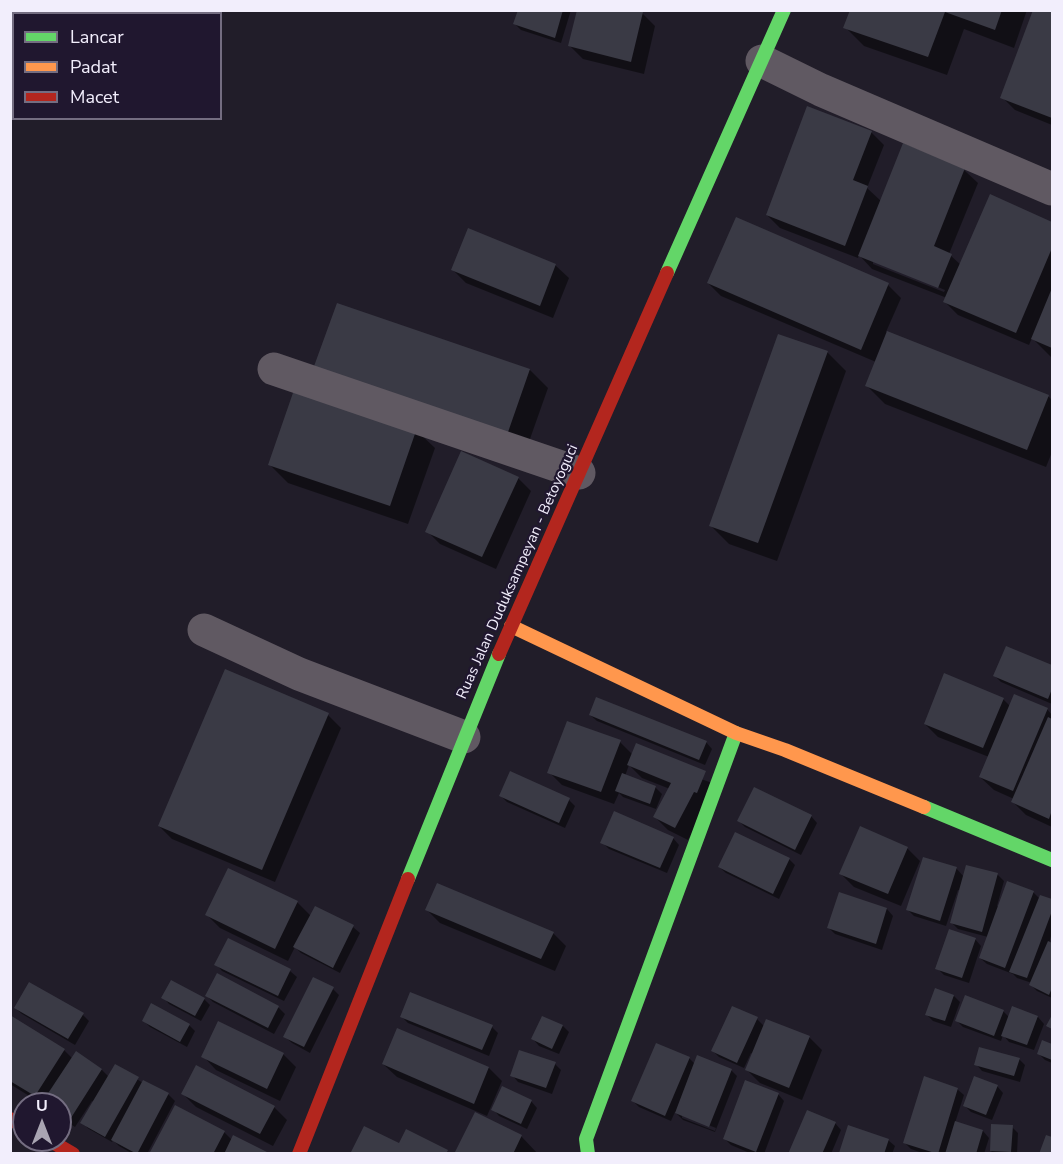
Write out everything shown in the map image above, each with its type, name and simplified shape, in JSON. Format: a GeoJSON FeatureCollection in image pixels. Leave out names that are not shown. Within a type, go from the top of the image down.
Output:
{"type":"FeatureCollection","features":[{"type":"Feature","properties":{"kind":"main road","name":"Ruas Jalan Duduksampeyan - Betoyoguci"},"geometry":{"type":"LineString","coordinates":[[299,1154],[464,737],[784,10]]}},
{"type":"Feature","properties":{"kind":"main road"},"geometry":{"type":"LineString","coordinates":[[512,626],[736,733],[785,750],[1053,860]]}},
{"type":"Feature","properties":{"kind":"main road"},"geometry":{"type":"LineString","coordinates":[[588,1154],[586,1139],[736,733]]}},
{"type":"Feature","properties":{"kind":"street"},"geometry":{"type":"LineString","coordinates":[[762,61],[832,94],[1053,189]]}},
{"type":"Feature","properties":{"kind":"street"},"geometry":{"type":"LineString","coordinates":[[274,369],[579,473]]}},
{"type":"Feature","properties":{"kind":"street"},"geometry":{"type":"LineString","coordinates":[[204,630],[299,674],[464,737]]}},
{"type":"Feature","properties":{"kind":"building"},"geometry":{"type":"Polygon","coordinates":[[[518,10],[563,10],[555,38],[513,24],[518,10]]]}},
{"type":"Feature","properties":{"kind":"building"},"geometry":{"type":"Polygon","coordinates":[[[577,10],[643,12],[631,62],[568,46],[577,10]]]}},
{"type":"Feature","properties":{"kind":"building"},"geometry":{"type":"Polygon","coordinates":[[[850,10],[1002,10],[995,30],[945,12],[928,57],[843,28],[850,10]]]}},
{"type":"Feature","properties":{"kind":"building"},"geometry":{"type":"Polygon","coordinates":[[[1033,10],[1052,10],[1052,118],[1000,98],[1033,10]]]}},
{"type":"Feature","properties":{"kind":"building"},"geometry":{"type":"Polygon","coordinates":[[[807,106],[872,131],[853,180],[868,186],[845,246],[766,215],[807,106]]]}},
{"type":"Feature","properties":{"kind":"building"},"geometry":{"type":"Polygon","coordinates":[[[903,143],[965,168],[934,246],[952,254],[938,288],[858,256],[903,143]]]}},
{"type":"Feature","properties":{"kind":"building"},"geometry":{"type":"Polygon","coordinates":[[[990,194],[1052,222],[1052,248],[1016,333],[943,302],[990,194]]]}},
{"type":"Feature","properties":{"kind":"building"},"geometry":{"type":"Polygon","coordinates":[[[736,217],[889,283],[861,350],[707,283],[736,217]]]}},
{"type":"Feature","properties":{"kind":"building"},"geometry":{"type":"Polygon","coordinates":[[[468,228],[556,264],[540,306],[451,270],[468,228]]]}},
{"type":"Feature","properties":{"kind":"building"},"geometry":{"type":"Polygon","coordinates":[[[1052,288],[1052,348],[1031,339],[1052,288]]]}},
{"type":"Feature","properties":{"kind":"building"},"geometry":{"type":"Polygon","coordinates":[[[337,303],[530,369],[507,435],[313,369],[337,303]]]}},
{"type":"Feature","properties":{"kind":"building"},"geometry":{"type":"Polygon","coordinates":[[[887,331],[1049,395],[1027,450],[865,386],[887,331]]]}},
{"type":"Feature","properties":{"kind":"building"},"geometry":{"type":"Polygon","coordinates":[[[778,334],[828,351],[758,543],[709,526],[778,334]]]}},
{"type":"Feature","properties":{"kind":"building"},"geometry":{"type":"Polygon","coordinates":[[[295,387],[417,428],[390,506],[268,465],[295,387]]]}},
{"type":"Feature","properties":{"kind":"building"},"geometry":{"type":"Polygon","coordinates":[[[461,451],[519,477],[482,557],[425,532],[461,451]]]}},
{"type":"Feature","properties":{"kind":"building"},"geometry":{"type":"Polygon","coordinates":[[[1006,646],[1052,665],[1052,689],[1048,699],[993,676],[1006,646]]]}},
{"type":"Feature","properties":{"kind":"building"},"geometry":{"type":"Polygon","coordinates":[[[225,669],[329,713],[262,870],[158,826],[225,669]]]}},
{"type":"Feature","properties":{"kind":"building"},"geometry":{"type":"Polygon","coordinates":[[[944,673],[1004,698],[983,748],[924,724],[944,673]]]}},
{"type":"Feature","properties":{"kind":"building"},"geometry":{"type":"Polygon","coordinates":[[[1014,694],[1048,708],[1013,791],[979,777],[1014,694]]]}},
{"type":"Feature","properties":{"kind":"building"},"geometry":{"type":"Polygon","coordinates":[[[596,697],[707,741],[699,760],[589,715],[596,697]]]}},
{"type":"Feature","properties":{"kind":"building"},"geometry":{"type":"Polygon","coordinates":[[[1048,717],[1052,719],[1052,810],[1049,819],[1011,802],[1048,717]]]}},
{"type":"Feature","properties":{"kind":"building"},"geometry":{"type":"Polygon","coordinates":[[[567,721],[621,740],[601,792],[547,773],[567,721]]]}},
{"type":"Feature","properties":{"kind":"building"},"geometry":{"type":"Polygon","coordinates":[[[636,743],[706,771],[697,793],[694,792],[675,828],[653,817],[671,783],[627,765],[636,743]]]}},
{"type":"Feature","properties":{"kind":"building"},"geometry":{"type":"Polygon","coordinates":[[[510,771],[570,798],[559,823],[499,796],[510,771]]]}},
{"type":"Feature","properties":{"kind":"building"},"geometry":{"type":"Polygon","coordinates":[[[622,773],[656,786],[650,804],[615,791],[622,773]]]}},
{"type":"Feature","properties":{"kind":"building"},"geometry":{"type":"Polygon","coordinates":[[[754,787],[812,815],[795,850],[737,821],[754,787]]]}},
{"type":"Feature","properties":{"kind":"building"},"geometry":{"type":"Polygon","coordinates":[[[614,811],[674,837],[660,868],[600,843],[614,811]]]}},
{"type":"Feature","properties":{"kind":"building"},"geometry":{"type":"Polygon","coordinates":[[[860,826],[908,847],[888,894],[839,874],[860,826]]]}},
{"type":"Feature","properties":{"kind":"building"},"geometry":{"type":"Polygon","coordinates":[[[735,832],[790,858],[773,894],[718,867],[735,832]]]}},
{"type":"Feature","properties":{"kind":"building"},"geometry":{"type":"Polygon","coordinates":[[[923,857],[957,867],[940,921],[906,910],[923,857]]]}},
{"type":"Feature","properties":{"kind":"building"},"geometry":{"type":"Polygon","coordinates":[[[966,865],[998,873],[982,932],[950,923],[966,865]]]}},
{"type":"Feature","properties":{"kind":"building"},"geometry":{"type":"Polygon","coordinates":[[[228,868],[298,901],[275,949],[205,915],[228,868]]]}},
{"type":"Feature","properties":{"kind":"building"},"geometry":{"type":"Polygon","coordinates":[[[1007,881],[1034,891],[1005,968],[979,958],[1007,881]]]}},
{"type":"Feature","properties":{"kind":"building"},"geometry":{"type":"Polygon","coordinates":[[[437,883],[554,932],[541,959],[425,910],[437,883]]]}},
{"type":"Feature","properties":{"kind":"building"},"geometry":{"type":"Polygon","coordinates":[[[839,892],[887,908],[876,944],[827,928],[839,892]]]}},
{"type":"Feature","properties":{"kind":"building"},"geometry":{"type":"Polygon","coordinates":[[[1040,895],[1052,899],[1052,911],[1027,978],[1009,972],[1040,895]]]}},
{"type":"Feature","properties":{"kind":"building"},"geometry":{"type":"Polygon","coordinates":[[[315,906],[354,925],[333,968],[293,947],[315,906]]]}},
{"type":"Feature","properties":{"kind":"building"},"geometry":{"type":"Polygon","coordinates":[[[949,929],[976,938],[962,978],[935,969],[949,929]]]}},
{"type":"Feature","properties":{"kind":"building"},"geometry":{"type":"Polygon","coordinates":[[[228,938],[291,969],[278,996],[214,965],[228,938]]]}},
{"type":"Feature","properties":{"kind":"building"},"geometry":{"type":"Polygon","coordinates":[[[1048,941],[1052,943],[1052,988],[1049,995],[1029,985],[1048,941]]]}},
{"type":"Feature","properties":{"kind":"building"},"geometry":{"type":"Polygon","coordinates":[[[217,973],[279,1006],[268,1028],[205,996],[217,973]]]}},
{"type":"Feature","properties":{"kind":"building"},"geometry":{"type":"Polygon","coordinates":[[[313,977],[334,987],[304,1047],[283,1037],[313,977]]]}},
{"type":"Feature","properties":{"kind":"building"},"geometry":{"type":"Polygon","coordinates":[[[171,980],[205,998],[195,1016],[161,998],[171,980]]]}},
{"type":"Feature","properties":{"kind":"building"},"geometry":{"type":"Polygon","coordinates":[[[29,982],[84,1013],[68,1039],[14,1008],[29,982]]]}},
{"type":"Feature","properties":{"kind":"building"},"geometry":{"type":"Polygon","coordinates":[[[935,988],[954,995],[945,1021],[925,1015],[935,988]]]}},
{"type":"Feature","properties":{"kind":"building"},"geometry":{"type":"Polygon","coordinates":[[[410,992],[493,1025],[482,1050],[400,1017],[410,992]]]}},
{"type":"Feature","properties":{"kind":"building"},"geometry":{"type":"Polygon","coordinates":[[[965,995],[1004,1010],[994,1036],[955,1021],[965,995]]]}},
{"type":"Feature","properties":{"kind":"building"},"geometry":{"type":"Polygon","coordinates":[[[151,1003],[190,1024],[180,1042],[142,1021],[151,1003]]]}},
{"type":"Feature","properties":{"kind":"building"},"geometry":{"type":"Polygon","coordinates":[[[732,1006],[758,1017],[737,1063],[711,1051],[732,1006]]]}},
{"type":"Feature","properties":{"kind":"building"},"geometry":{"type":"Polygon","coordinates":[[[1012,1006],[1038,1016],[1027,1045],[1001,1036],[1012,1006]]]}},
{"type":"Feature","properties":{"kind":"building"},"geometry":{"type":"Polygon","coordinates":[[[10,1015],[65,1049],[38,1092],[28,1092],[10,1081],[10,1015]]]}},
{"type":"Feature","properties":{"kind":"building"},"geometry":{"type":"Polygon","coordinates":[[[1052,1015],[1052,1029],[1046,1026],[1052,1015]]]}},
{"type":"Feature","properties":{"kind":"building"},"geometry":{"type":"Polygon","coordinates":[[[542,1016],[563,1025],[552,1049],[531,1039],[542,1016]]]}},
{"type":"Feature","properties":{"kind":"building"},"geometry":{"type":"Polygon","coordinates":[[[766,1019],[810,1036],[789,1088],[745,1070],[766,1019]]]}},
{"type":"Feature","properties":{"kind":"building"},"geometry":{"type":"Polygon","coordinates":[[[218,1021],[284,1053],[267,1089],[201,1057],[218,1021]]]}},
{"type":"Feature","properties":{"kind":"building"},"geometry":{"type":"Polygon","coordinates":[[[397,1028],[489,1067],[474,1104],[382,1064],[397,1028]]]}},
{"type":"Feature","properties":{"kind":"building"},"geometry":{"type":"Polygon","coordinates":[[[1042,1040],[1052,1044],[1052,1060],[1037,1054],[1042,1040]]]}},
{"type":"Feature","properties":{"kind":"building"},"geometry":{"type":"Polygon","coordinates":[[[656,1043],[690,1057],[665,1116],[631,1101],[656,1043]]]}},
{"type":"Feature","properties":{"kind":"building"},"geometry":{"type":"Polygon","coordinates":[[[979,1047],[1020,1058],[1014,1076],[974,1065],[979,1047]]]}},
{"type":"Feature","properties":{"kind":"building"},"geometry":{"type":"Polygon","coordinates":[[[519,1050],[556,1062],[546,1088],[510,1076],[519,1050]]]}},
{"type":"Feature","properties":{"kind":"building"},"geometry":{"type":"Polygon","coordinates":[[[76,1051],[102,1069],[72,1116],[72,1092],[49,1092],[76,1051]]]}},
{"type":"Feature","properties":{"kind":"building"},"geometry":{"type":"Polygon","coordinates":[[[697,1055],[732,1069],[709,1127],[675,1113],[697,1055]]]}},
{"type":"Feature","properties":{"kind":"building"},"geometry":{"type":"Polygon","coordinates":[[[115,1064],[139,1077],[105,1137],[80,1123],[115,1064]]]}},
{"type":"Feature","properties":{"kind":"building"},"geometry":{"type":"Polygon","coordinates":[[[196,1065],[275,1106],[260,1134],[181,1094],[196,1065]]]}},
{"type":"Feature","properties":{"kind":"building"},"geometry":{"type":"Polygon","coordinates":[[[924,1076],[958,1088],[938,1154],[903,1143],[924,1076]]]}},
{"type":"Feature","properties":{"kind":"building"},"geometry":{"type":"Polygon","coordinates":[[[974,1076],[998,1085],[986,1115],[963,1106],[974,1076]]]}},
{"type":"Feature","properties":{"kind":"building"},"geometry":{"type":"Polygon","coordinates":[[[143,1080],[169,1093],[137,1154],[111,1140],[143,1080]]]}},
{"type":"Feature","properties":{"kind":"building"},"geometry":{"type":"Polygon","coordinates":[[[745,1080],[779,1093],[756,1152],[723,1139],[745,1080]]]}},
{"type":"Feature","properties":{"kind":"building"},"geometry":{"type":"Polygon","coordinates":[[[502,1086],[532,1100],[521,1124],[491,1110],[502,1086]]]}},
{"type":"Feature","properties":{"kind":"building"},"geometry":{"type":"Polygon","coordinates":[[[175,1105],[225,1131],[213,1154],[149,1154],[175,1105]]]}},
{"type":"Feature","properties":{"kind":"building"},"geometry":{"type":"Polygon","coordinates":[[[807,1110],[836,1122],[822,1154],[788,1154],[807,1110]]]}},
{"type":"Feature","properties":{"kind":"building"},"geometry":{"type":"Polygon","coordinates":[[[475,1112],[522,1135],[513,1154],[454,1154],[475,1112]]]}},
{"type":"Feature","properties":{"kind":"building"},"geometry":{"type":"Polygon","coordinates":[[[955,1121],[983,1130],[976,1154],[945,1154],[955,1121]]]}},
{"type":"Feature","properties":{"kind":"building"},"geometry":{"type":"Polygon","coordinates":[[[991,1124],[1013,1125],[1011,1152],[990,1151],[991,1124]]]}},
{"type":"Feature","properties":{"kind":"building"},"geometry":{"type":"Polygon","coordinates":[[[848,1125],[889,1139],[884,1154],[839,1153],[848,1125]]]}},
{"type":"Feature","properties":{"kind":"building"},"geometry":{"type":"Polygon","coordinates":[[[364,1126],[399,1143],[406,1129],[448,1150],[446,1154],[350,1154],[364,1126]]]}},
{"type":"Feature","properties":{"kind":"building"},"geometry":{"type":"Polygon","coordinates":[[[233,1135],[271,1154],[224,1154],[233,1135]]]}},
{"type":"Feature","properties":{"kind":"building"},"geometry":{"type":"Polygon","coordinates":[[[1046,1135],[1052,1137],[1052,1154],[1039,1154],[1046,1135]]]}},
{"type":"Feature","properties":{"kind":"traffic: fast"},"geometry":{"type":"LineString","coordinates":[[667,273],[784,10]]}},
{"type":"Feature","properties":{"kind":"traffic: fast"},"geometry":{"type":"LineString","coordinates":[[408,879],[499,654]]}},
{"type":"Feature","properties":{"kind":"traffic: fast"},"geometry":{"type":"LineString","coordinates":[[588,1154],[586,1139],[736,733]]}},
{"type":"Feature","properties":{"kind":"traffic: fast"},"geometry":{"type":"LineString","coordinates":[[924,807],[1052,860]]}},
{"type":"Feature","properties":{"kind":"traffic: slow"},"geometry":{"type":"LineString","coordinates":[[511,626],[736,733],[785,750],[924,807]]}},
{"type":"Feature","properties":{"kind":"traffic: jam"},"geometry":{"type":"LineString","coordinates":[[499,654],[667,273]]}},
{"type":"Feature","properties":{"kind":"traffic: jam"},"geometry":{"type":"LineString","coordinates":[[299,1154],[408,879]]}}]}
